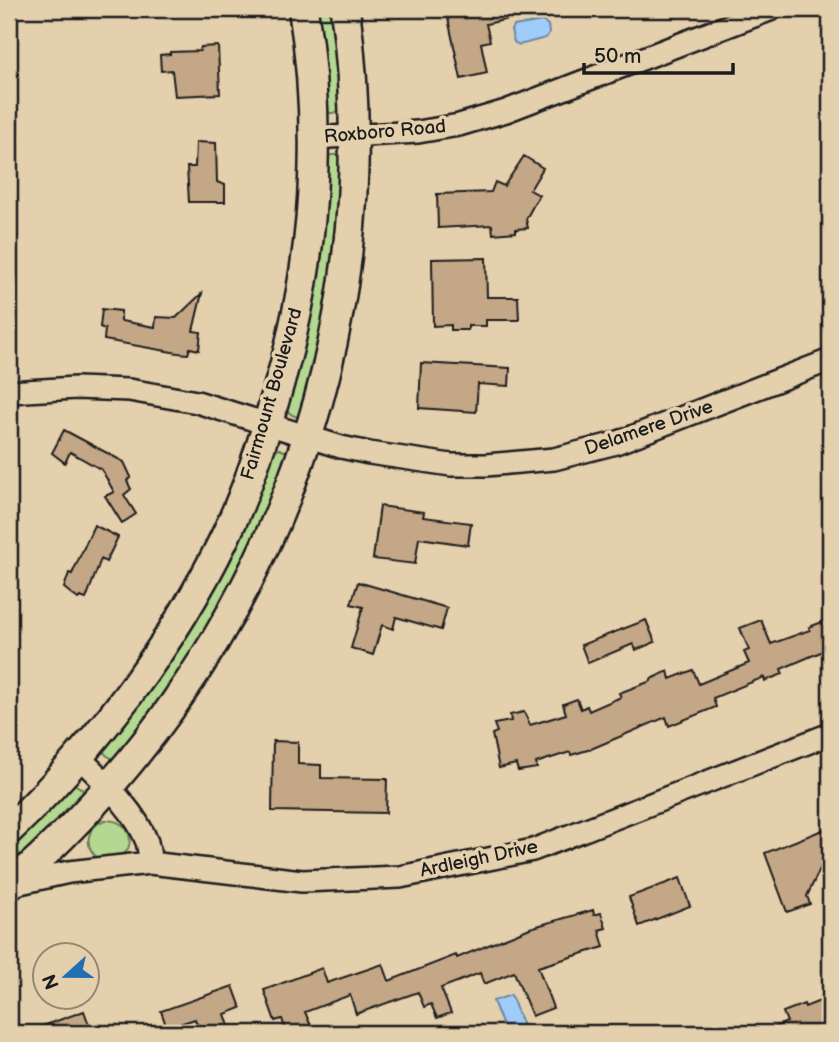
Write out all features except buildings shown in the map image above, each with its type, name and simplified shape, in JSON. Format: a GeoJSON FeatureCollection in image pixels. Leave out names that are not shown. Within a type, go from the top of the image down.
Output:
{"type":"FeatureCollection","features":[{"type":"Feature","properties":{"kind":"main road","name":"Fairmount Boulevard"},"geometry":{"type":"LineString","coordinates":[[9,830],[79,757],[131,691],[192,598],[239,506],[257,458],[294,329],[309,221],[313,138],[312,89],[303,9]]}},
{"type":"Feature","properties":{"kind":"main road"},"geometry":{"type":"LineString","coordinates":[[9,885],[57,841],[109,787],[159,725],[231,612],[280,512],[308,436],[330,358],[342,293],[351,211],[354,137],[353,89],[345,9]]}},
{"type":"Feature","properties":{"kind":"street","name":"Roxboro Road"},"geometry":{"type":"LineString","coordinates":[[313,138],[418,132],[459,125],[506,111],[772,9]]}},
{"type":"Feature","properties":{"kind":"street","name":"Delamere Drive"},"geometry":{"type":"LineString","coordinates":[[9,392],[76,388],[129,390],[197,402],[369,453],[452,465],[499,464],[554,458],[616,443],[830,360]]}},
{"type":"Feature","properties":{"kind":"street","name":"Ardleigh Drive"},"geometry":{"type":"LineString","coordinates":[[9,885],[46,875],[150,863],[302,881],[400,877],[533,850],[830,734]]}},
{"type":"Feature","properties":{"kind":"street"},"geometry":{"type":"LineString","coordinates":[[79,757],[125,805],[146,839],[150,863]]}},
{"type":"Feature","properties":{"kind":"green space"},"geometry":{"type":"Polygon","coordinates":[[[312,9],[336,9],[344,113],[322,113],[312,9]]]}},
{"type":"Feature","properties":{"kind":"green space"},"geometry":{"type":"Polygon","coordinates":[[[337,155],[344,163],[329,308],[303,414],[297,417],[285,409],[327,156],[337,155]]]}},
{"type":"Feature","properties":{"kind":"green space"},"geometry":{"type":"Polygon","coordinates":[[[274,450],[287,452],[288,457],[255,548],[182,675],[113,759],[104,752],[105,743],[274,450]]]}},
{"type":"Feature","properties":{"kind":"green space"},"geometry":{"type":"Polygon","coordinates":[[[74,784],[82,789],[84,796],[9,873],[9,839],[74,784]]]}},
{"type":"Feature","properties":{"kind":"green space"},"geometry":{"type":"Polygon","coordinates":[[[105,820],[120,823],[128,832],[129,844],[122,857],[97,858],[90,847],[91,831],[105,820]]]}},
{"type":"Feature","properties":{"kind":"water"},"geometry":{"type":"Polygon","coordinates":[[[542,21],[548,25],[549,33],[546,38],[519,45],[514,42],[511,30],[514,26],[542,21]]]}},
{"type":"Feature","properties":{"kind":"water"},"geometry":{"type":"Polygon","coordinates":[[[511,995],[523,1026],[506,1033],[493,1001],[511,995]]]}}]}
